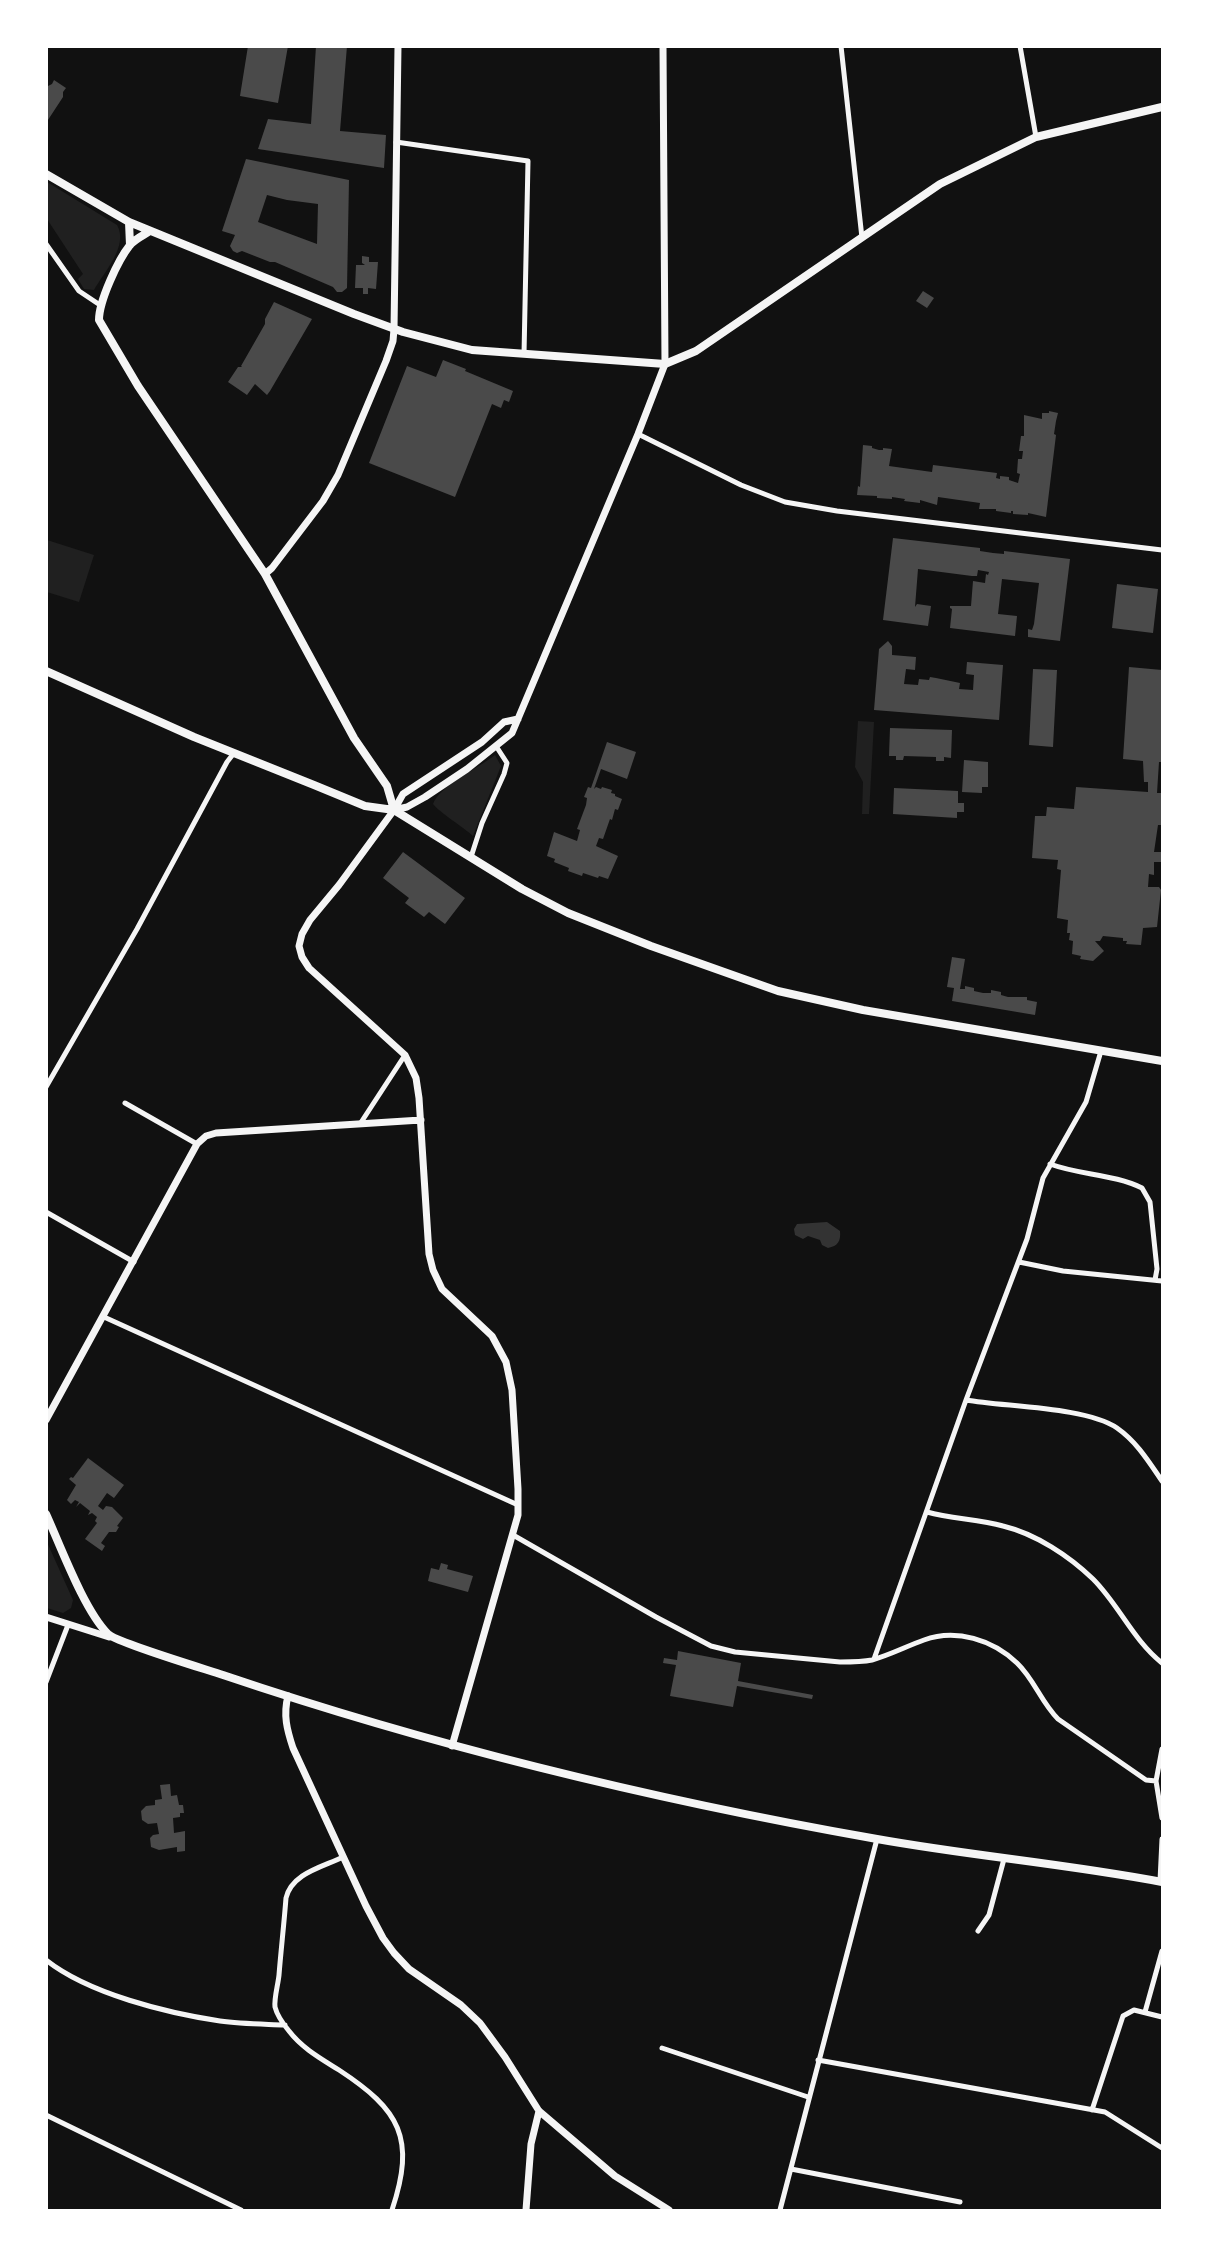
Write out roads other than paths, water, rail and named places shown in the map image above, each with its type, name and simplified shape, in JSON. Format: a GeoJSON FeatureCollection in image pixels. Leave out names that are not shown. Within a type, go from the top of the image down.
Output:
{"type":"FeatureCollection","features":[{"type":"Feature","properties":{"kind":"main road"},"geometry":{"type":"LineString","coordinates":[[46,174],[129,222],[394,329],[472,350],[664,364],[696,351],[940,184],[1036,137],[1162,107]]}},
{"type":"Feature","properties":{"kind":"main road"},"geometry":{"type":"LineString","coordinates":[[129,222],[130,245]]}},
{"type":"Feature","properties":{"kind":"main road"},"geometry":{"type":"LineString","coordinates":[[150,231],[130,245],[105,291],[99,320],[138,386],[265,574],[354,738],[387,786],[394,810]]}},
{"type":"Feature","properties":{"kind":"main road"},"geometry":{"type":"LineString","coordinates":[[46,671],[234,753],[365,806],[394,810],[522,889],[568,913],[651,946],[778,991],[863,1010],[1162,1061]]}},
{"type":"Feature","properties":{"kind":"main road"},"geometry":{"type":"LineString","coordinates":[[46,1514],[89,1607],[109,1637],[288,1696],[452,1746],[599,1782],[877,1839],[1161,1882]]}},
{"type":"Feature","properties":{"kind":"street"},"geometry":{"type":"LineString","coordinates":[[265,574],[323,501],[337,478],[391,347],[394,329],[398,46]]}},
{"type":"Feature","properties":{"kind":"street"},"geometry":{"type":"LineString","coordinates":[[394,810],[407,807],[424,798],[512,733],[638,434],[664,364],[663,46]]}},
{"type":"Feature","properties":{"kind":"street"},"geometry":{"type":"LineString","coordinates":[[841,46],[862,238]]}},
{"type":"Feature","properties":{"kind":"street"},"geometry":{"type":"LineString","coordinates":[[1020,46],[1036,137]]}},
{"type":"Feature","properties":{"kind":"street"},"geometry":{"type":"LineString","coordinates":[[396,142],[528,161],[524,354]]}},
{"type":"Feature","properties":{"kind":"street"},"geometry":{"type":"LineString","coordinates":[[46,244],[79,291],[100,308]]}},
{"type":"Feature","properties":{"kind":"street"},"geometry":{"type":"LineString","coordinates":[[638,434],[741,485],[785,502],[837,511],[1162,550]]}},
{"type":"Feature","properties":{"kind":"street"},"geometry":{"type":"LineString","coordinates":[[452,1746],[513,1534],[518,1505],[512,1390],[506,1362],[492,1336],[442,1288],[431,1262],[416,1078],[405,1056],[309,968],[302,957],[299,946],[302,934],[310,920],[339,885],[394,810],[403,794],[482,742],[504,722],[518,719]]}},
{"type":"Feature","properties":{"kind":"street"},"geometry":{"type":"LineString","coordinates":[[471,857],[507,763],[496,746]]}},
{"type":"Feature","properties":{"kind":"street"},"geometry":{"type":"LineString","coordinates":[[46,1087],[137,929],[234,753]]}},
{"type":"Feature","properties":{"kind":"street"},"geometry":{"type":"LineString","coordinates":[[874,1659],[966,1401],[1019,1262],[1033,1221],[1043,1178],[1086,1102],[1101,1051]]}},
{"type":"Feature","properties":{"kind":"street"},"geometry":{"type":"LineString","coordinates":[[360,1124],[405,1056]]}},
{"type":"Feature","properties":{"kind":"street"},"geometry":{"type":"LineString","coordinates":[[125,1103],[197,1144]]}},
{"type":"Feature","properties":{"kind":"street"},"geometry":{"type":"LineString","coordinates":[[46,1420],[197,1144],[206,1136],[216,1133],[421,1120]]}},
{"type":"Feature","properties":{"kind":"street"},"geometry":{"type":"LineString","coordinates":[[1050,1164],[1064,1170],[1128,1182],[1142,1188],[1150,1202],[1157,1269],[1155,1280]]}},
{"type":"Feature","properties":{"kind":"street"},"geometry":{"type":"LineString","coordinates":[[46,1212],[134,1262]]}},
{"type":"Feature","properties":{"kind":"street"},"geometry":{"type":"LineString","coordinates":[[1019,1262],[1064,1271],[1162,1281]]}},
{"type":"Feature","properties":{"kind":"street"},"geometry":{"type":"LineString","coordinates":[[104,1317],[518,1505]]}},
{"type":"Feature","properties":{"kind":"street"},"geometry":{"type":"LineString","coordinates":[[966,1401],[1080,1414],[1105,1422],[1117,1428],[1136,1445],[1162,1481]]}},
{"type":"Feature","properties":{"kind":"street"},"geometry":{"type":"LineString","coordinates":[[927,1512],[1004,1526],[1024,1533],[1054,1550],[1094,1580],[1144,1646],[1162,1664]]}},
{"type":"Feature","properties":{"kind":"street"},"geometry":{"type":"LineString","coordinates":[[513,1534],[656,1617],[711,1646],[745,1653],[840,1662],[874,1659],[938,1635],[959,1635],[985,1643],[1017,1663],[1050,1711],[1065,1725],[1146,1780],[1156,1781]]}},
{"type":"Feature","properties":{"kind":"street"},"geometry":{"type":"LineString","coordinates":[[46,1617],[109,1637]]}},
{"type":"Feature","properties":{"kind":"street"},"geometry":{"type":"LineString","coordinates":[[46,1682],[68,1625]]}},
{"type":"Feature","properties":{"kind":"street"},"geometry":{"type":"LineString","coordinates":[[288,1696],[285,1708],[290,1738],[372,1919],[394,1953],[409,1969],[461,2005],[480,2023],[506,2057],[539,2111],[615,2176],[669,2211]]}},
{"type":"Feature","properties":{"kind":"street"},"geometry":{"type":"LineString","coordinates":[[1162,1749],[1156,1781],[1162,1818]]}},
{"type":"Feature","properties":{"kind":"street"},"geometry":{"type":"LineString","coordinates":[[780,2211],[877,1839]]}},
{"type":"Feature","properties":{"kind":"street"},"geometry":{"type":"LineString","coordinates":[[1161,1882],[1162,1839]]}},
{"type":"Feature","properties":{"kind":"street"},"geometry":{"type":"LineString","coordinates":[[343,1857],[300,1878],[292,1884],[287,1894],[275,2008],[285,2025],[307,2049],[370,2091],[390,2115],[398,2131],[402,2155],[399,2184],[392,2211]]}},
{"type":"Feature","properties":{"kind":"street"},"geometry":{"type":"LineString","coordinates":[[978,1931],[989,1915],[1004,1859]]}},
{"type":"Feature","properties":{"kind":"street"},"geometry":{"type":"LineString","coordinates":[[1145,2012],[1162,1951]]}},
{"type":"Feature","properties":{"kind":"street"},"geometry":{"type":"LineString","coordinates":[[46,1960],[75,1979],[98,1989],[147,2004],[222,2021],[285,2025]]}},
{"type":"Feature","properties":{"kind":"street"},"geometry":{"type":"LineString","coordinates":[[1092,2110],[1121,2018],[1131,2010],[1162,2017]]}},
{"type":"Feature","properties":{"kind":"street"},"geometry":{"type":"LineString","coordinates":[[662,2048],[808,2097]]}},
{"type":"Feature","properties":{"kind":"street"},"geometry":{"type":"LineString","coordinates":[[818,2060],[1105,2112],[1162,2148]]}},
{"type":"Feature","properties":{"kind":"street"},"geometry":{"type":"LineString","coordinates":[[526,2211],[531,2144],[539,2111]]}},
{"type":"Feature","properties":{"kind":"street"},"geometry":{"type":"LineString","coordinates":[[46,2115],[241,2211]]}},
{"type":"Feature","properties":{"kind":"street"},"geometry":{"type":"LineString","coordinates":[[790,2169],[960,2202]]}}]}
